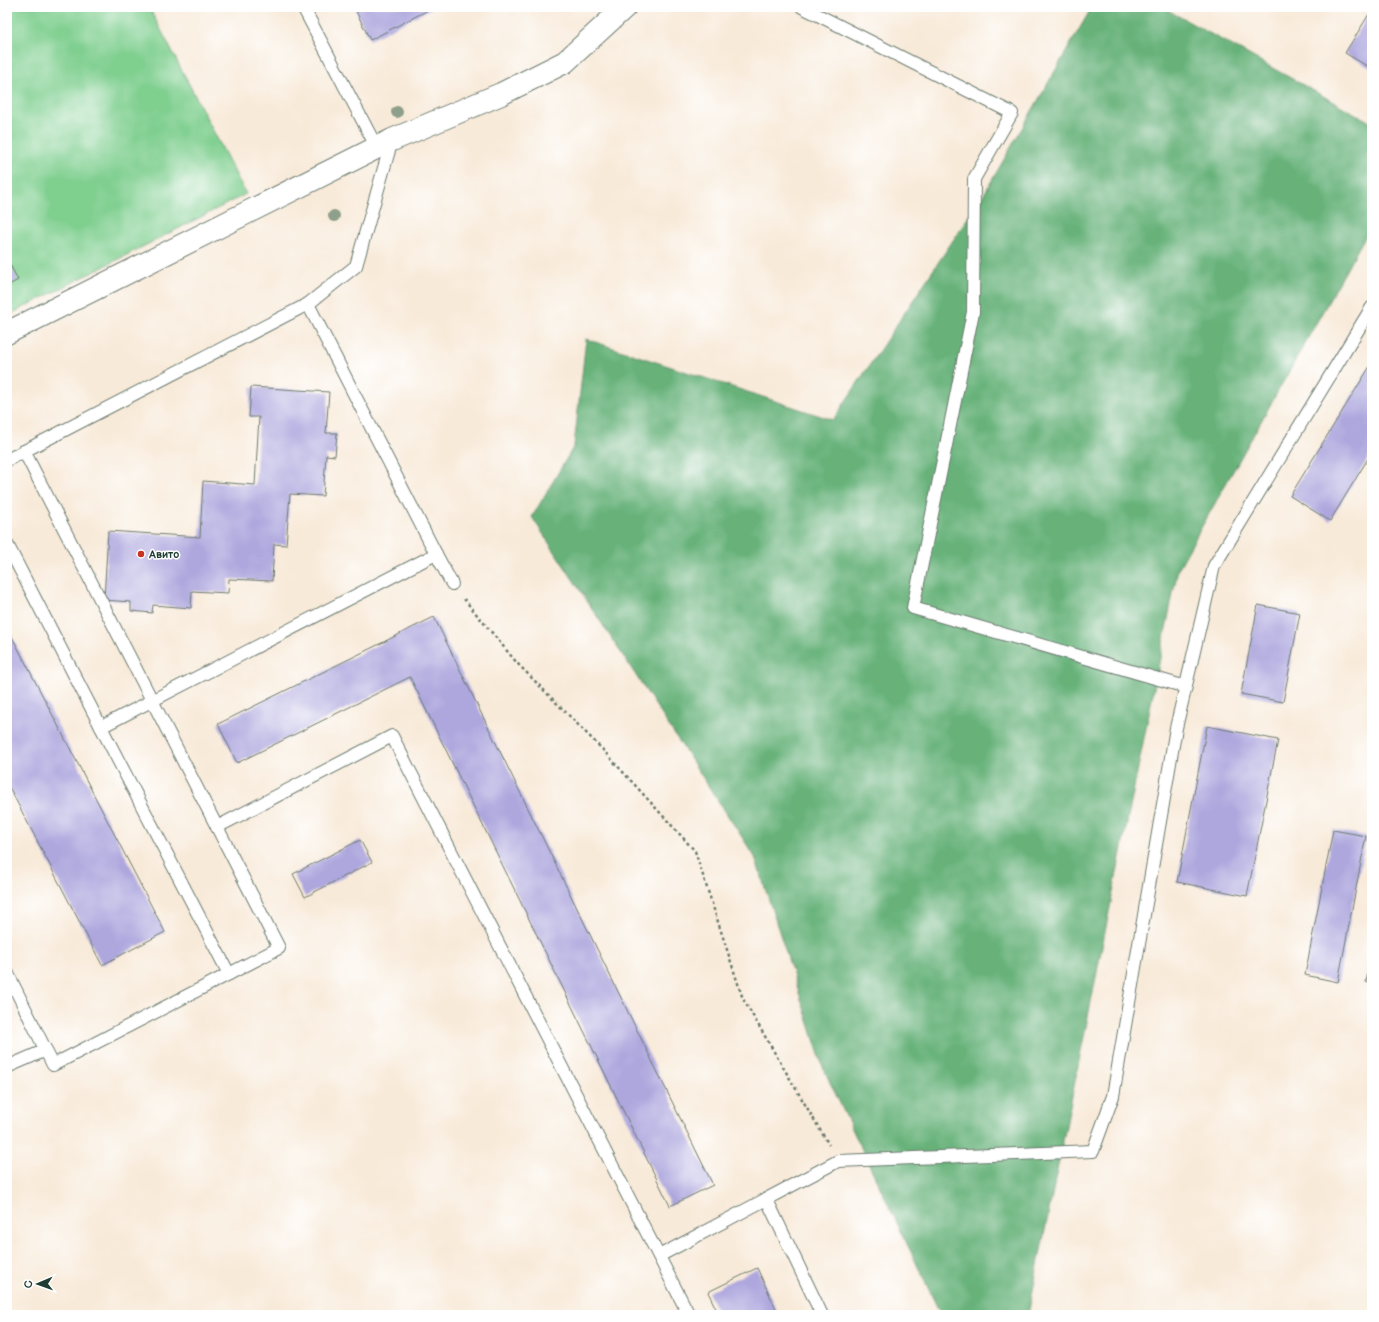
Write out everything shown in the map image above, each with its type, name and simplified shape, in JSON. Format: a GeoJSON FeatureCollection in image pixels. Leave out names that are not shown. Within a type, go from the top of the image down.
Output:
{"type":"FeatureCollection","features":[{"type":"Feature","properties":{"kind":"street"},"geometry":{"type":"LineString","coordinates":[[7,333],[385,144],[501,94],[565,62],[624,7]]}},
{"type":"Feature","properties":{"kind":"lane"},"geometry":{"type":"LineString","coordinates":[[7,460],[308,304],[356,266],[385,144],[303,7]]}},
{"type":"Feature","properties":{"kind":"lane"},"geometry":{"type":"LineString","coordinates":[[802,7],[1012,113],[974,179],[973,312],[913,608],[1186,687]]}},
{"type":"Feature","properties":{"kind":"lane"},"geometry":{"type":"LineString","coordinates":[[308,304],[452,584]]}},
{"type":"Feature","properties":{"kind":"lane"},"geometry":{"type":"LineString","coordinates":[[659,1256],[838,1161],[1093,1151],[1112,1096],[1176,728],[1214,566],[1372,307]]}},
{"type":"Feature","properties":{"kind":"lane"},"geometry":{"type":"LineString","coordinates":[[7,972],[53,1065],[279,948],[24,451]]}},
{"type":"Feature","properties":{"kind":"lane"},"geometry":{"type":"LineString","coordinates":[[7,544],[228,974]]}},
{"type":"Feature","properties":{"kind":"lane"},"geometry":{"type":"LineString","coordinates":[[102,727],[436,554]]}},
{"type":"Feature","properties":{"kind":"lane"},"geometry":{"type":"LineString","coordinates":[[217,827],[392,736],[689,1315]]}},
{"type":"Feature","properties":{"kind":"lane"},"geometry":{"type":"LineString","coordinates":[[7,1067],[46,1050]]}},
{"type":"Feature","properties":{"kind":"lane"},"geometry":{"type":"LineString","coordinates":[[767,1200],[822,1315]]}},
{"type":"Feature","properties":{"kind":"path"},"geometry":{"type":"LineString","coordinates":[[452,584],[517,663],[602,749],[695,851],[743,999],[838,1161]]}},
{"type":"Feature","properties":{"kind":"green space"},"geometry":{"type":"Polygon","coordinates":[[[7,7],[149,7],[246,194],[7,316],[7,7]]]}},
{"type":"Feature","properties":{"kind":"green space"},"geometry":{"type":"Polygon","coordinates":[[[1092,7],[1162,7],[1372,123],[1372,224],[1178,569],[1028,1315],[941,1315],[824,1070],[755,857],[532,517],[574,446],[586,339],[833,420],[984,194],[1092,7]]]}},
{"type":"Feature","properties":{"kind":"building"},"geometry":{"type":"Polygon","coordinates":[[[354,7],[434,7],[370,40],[354,7]]]}},
{"type":"Feature","properties":{"kind":"building"},"geometry":{"type":"Polygon","coordinates":[[[1371,11],[1372,12],[1372,69],[1345,53],[1371,11]]]}},
{"type":"Feature","properties":{"kind":"building"},"geometry":{"type":"Polygon","coordinates":[[[7,259],[18,280],[7,286],[7,259]]]}},
{"type":"Feature","properties":{"kind":"building"},"geometry":{"type":"Polygon","coordinates":[[[1372,363],[1372,452],[1330,521],[1290,496],[1372,363]]]}},
{"type":"Feature","properties":{"kind":"building"},"geometry":{"type":"Polygon","coordinates":[[[251,387],[329,392],[326,433],[337,433],[335,456],[326,455],[323,496],[290,494],[286,545],[274,544],[272,581],[229,579],[228,593],[192,591],[191,608],[153,605],[152,613],[131,611],[131,602],[104,600],[108,531],[200,537],[203,481],[255,485],[259,417],[249,417],[251,387]]]}},
{"type":"Feature","properties":{"kind":"building"},"geometry":{"type":"Polygon","coordinates":[[[1258,605],[1300,613],[1283,702],[1241,694],[1258,605]]]}},
{"type":"Feature","properties":{"kind":"building"},"geometry":{"type":"Polygon","coordinates":[[[434,617],[713,1185],[670,1206],[410,677],[237,763],[218,724],[434,617]]]}},
{"type":"Feature","properties":{"kind":"building"},"geometry":{"type":"Polygon","coordinates":[[[7,627],[165,932],[102,965],[7,783],[7,627]]]}},
{"type":"Feature","properties":{"kind":"building"},"geometry":{"type":"Polygon","coordinates":[[[1207,726],[1278,740],[1247,896],[1177,882],[1207,726]]]}},
{"type":"Feature","properties":{"kind":"building"},"geometry":{"type":"Polygon","coordinates":[[[1333,830],[1366,836],[1338,982],[1305,975],[1333,830]]]}},
{"type":"Feature","properties":{"kind":"building"},"geometry":{"type":"Polygon","coordinates":[[[360,840],[372,862],[305,897],[293,874],[360,840]]]}},
{"type":"Feature","properties":{"kind":"building"},"geometry":{"type":"Polygon","coordinates":[[[1372,959],[1372,984],[1366,982],[1372,959]]]}},
{"type":"Feature","properties":{"kind":"building"},"geometry":{"type":"Polygon","coordinates":[[[757,1268],[779,1315],[719,1315],[708,1292],[757,1268]]]}},
{"type":"Feature","properties":{"kind":"place","name":"Авито"},"geometry":{"type":"Point","coordinates":[141,554]}}]}
